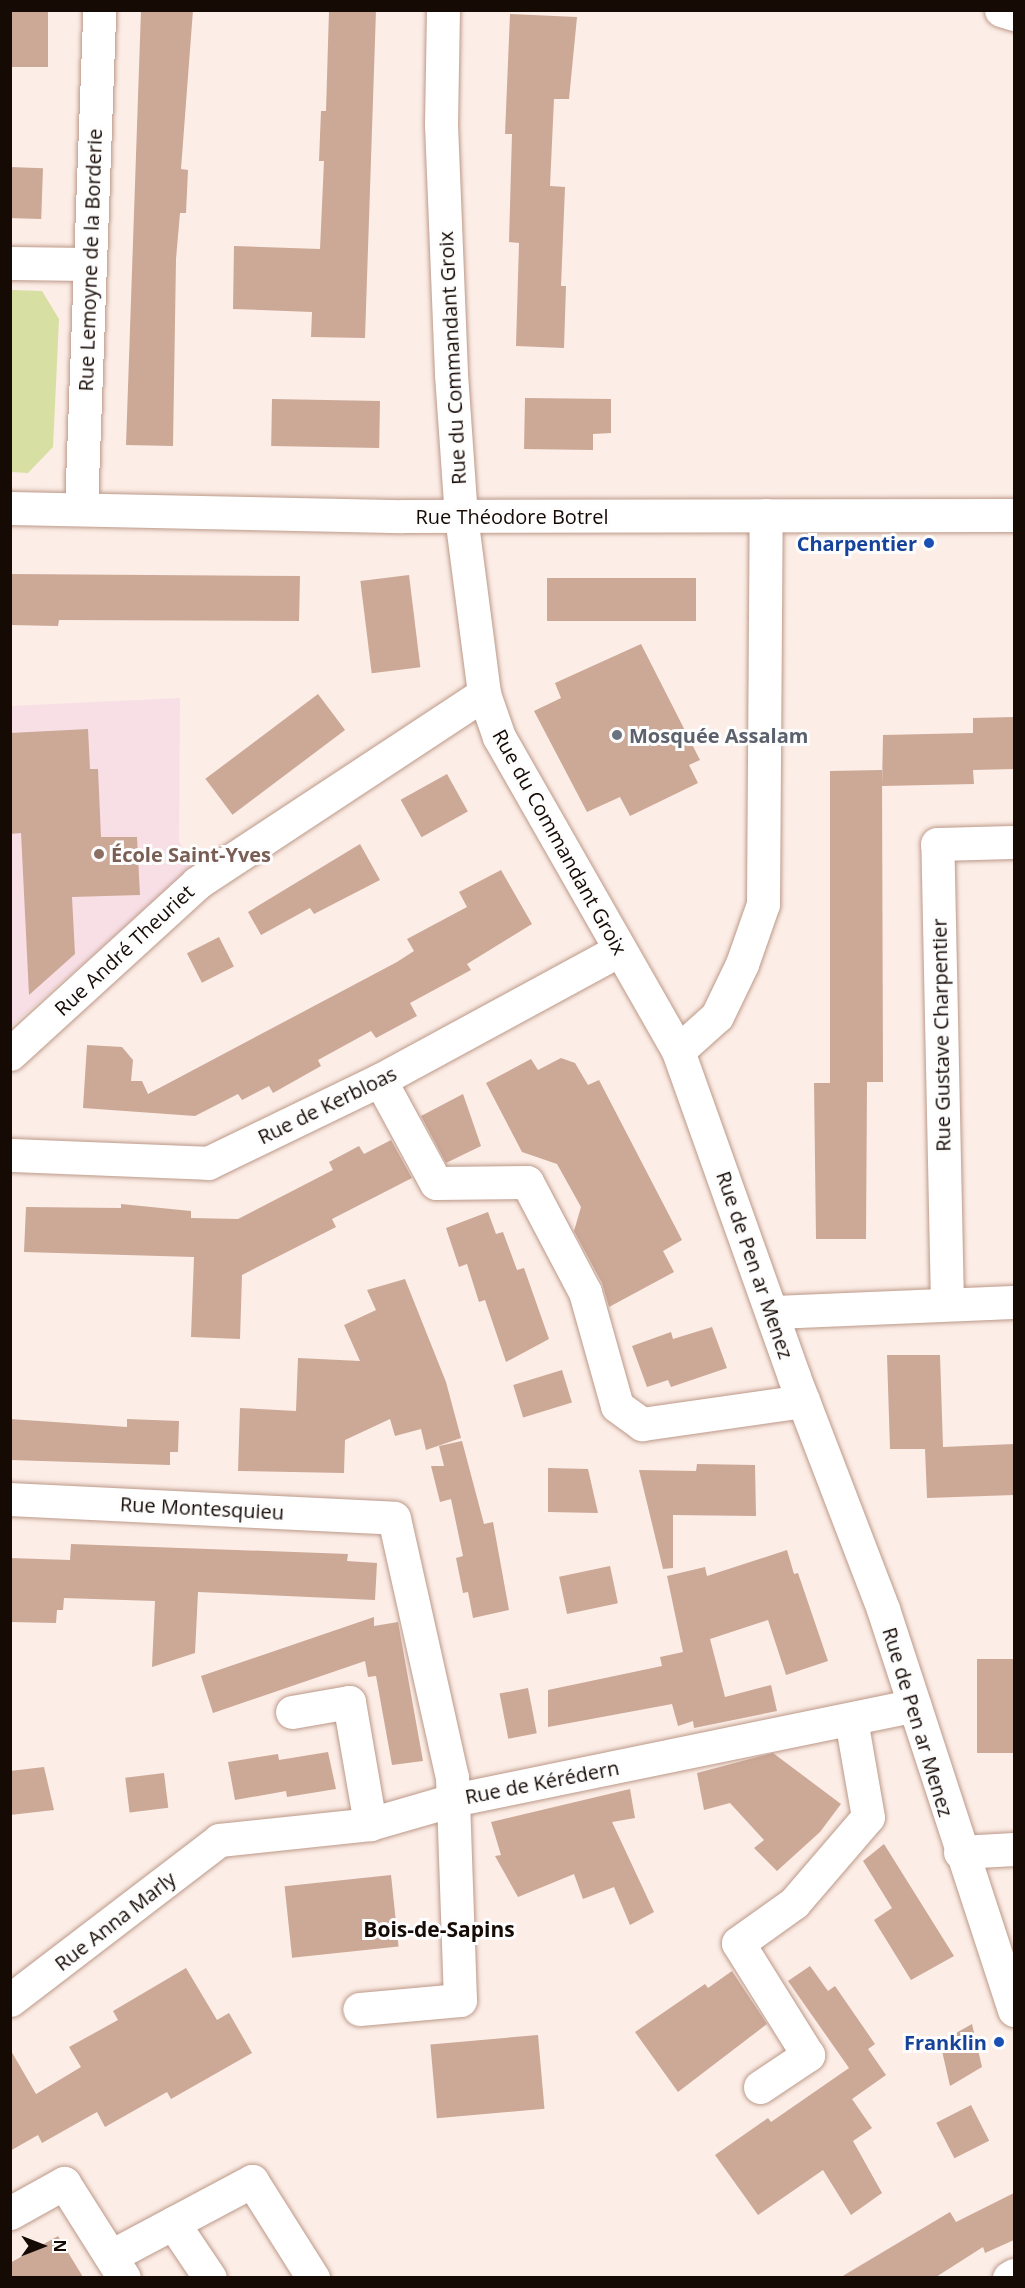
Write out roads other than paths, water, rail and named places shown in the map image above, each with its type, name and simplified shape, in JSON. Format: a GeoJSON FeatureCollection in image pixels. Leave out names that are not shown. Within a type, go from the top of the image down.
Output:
{"type":"FeatureCollection","features":[{"type":"Feature","properties":{"kind":"street","name":"Rue Lemoyne de la Borderie"},"geometry":{"type":"LineString","coordinates":[[81,509],[99,10]]}},
{"type":"Feature","properties":{"kind":"street","name":"Rue du Commandant Groix"},"geometry":{"type":"LineString","coordinates":[[443,10],[441,124],[461,516],[484,694],[499,737],[678,1051]]}},
{"type":"Feature","properties":{"kind":"street"},"geometry":{"type":"LineString","coordinates":[[1000,10],[1014,14]]}},
{"type":"Feature","properties":{"kind":"street"},"geometry":{"type":"LineString","coordinates":[[10,263],[90,264]]}},
{"type":"Feature","properties":{"kind":"street","name":"Rue Théodore Botrel"},"geometry":{"type":"LineString","coordinates":[[10,508],[461,516],[1014,515]]}},
{"type":"Feature","properties":{"kind":"street"},"geometry":{"type":"LineString","coordinates":[[678,1051],[717,1016],[742,964],[763,904],[766,515]]}},
{"type":"Feature","properties":{"kind":"street","name":"Rue André Theuriet"},"geometry":{"type":"LineString","coordinates":[[10,1054],[197,883],[484,694]]}},
{"type":"Feature","properties":{"kind":"street","name":"Rue Gustave Charpentier"},"geometry":{"type":"LineString","coordinates":[[947,1304],[937,844],[1014,842]]}},
{"type":"Feature","properties":{"kind":"street","name":"Rue de Kerbloas"},"geometry":{"type":"LineString","coordinates":[[10,1155],[208,1164],[381,1080],[619,950]]}},
{"type":"Feature","properties":{"kind":"street","name":"Rue de Pen ar Menez"},"geometry":{"type":"LineString","coordinates":[[678,1051],[803,1401],[883,1609],[960,1852],[1014,2010]]}},
{"type":"Feature","properties":{"kind":"street"},"geometry":{"type":"LineString","coordinates":[[381,1080],[436,1183],[527,1182],[585,1292],[617,1406],[642,1424],[803,1401]]}},
{"type":"Feature","properties":{"kind":"street"},"geometry":{"type":"LineString","coordinates":[[773,1312],[1014,1302]]}},
{"type":"Feature","properties":{"kind":"street","name":"Rue Montesquieu"},"geometry":{"type":"LineString","coordinates":[[10,1499],[394,1518]]}},
{"type":"Feature","properties":{"kind":"street","name":"Rue de Kérédern"},"geometry":{"type":"LineString","coordinates":[[394,1518],[452,1777],[453,1800],[914,1705]]}},
{"type":"Feature","properties":{"kind":"street"},"geometry":{"type":"LineString","coordinates":[[292,1712],[350,1702],[370,1824],[453,1800],[460,2000],[359,2009]]}},
{"type":"Feature","properties":{"kind":"street"},"geometry":{"type":"LineString","coordinates":[[760,2087],[808,2055],[738,1943],[794,1903],[868,1817],[851,1719]]}},
{"type":"Feature","properties":{"kind":"street","name":"Rue Anna Marly"},"geometry":{"type":"LineString","coordinates":[[10,2000],[219,1840],[370,1824]]}},
{"type":"Feature","properties":{"kind":"street"},"geometry":{"type":"LineString","coordinates":[[960,1852],[1014,1849]]}},
{"type":"Feature","properties":{"kind":"street"},"geometry":{"type":"LineString","coordinates":[[10,2212],[64,2183],[118,2267],[173,2223],[252,2181],[313,2277]]}},
{"type":"Feature","properties":{"kind":"street"},"geometry":{"type":"LineString","coordinates":[[173,2223],[210,2277]]}},
{"type":"Feature","properties":{"kind":"street"},"geometry":{"type":"LineString","coordinates":[[1009,2277],[1014,2275]]}},
{"type":"Feature","properties":{"kind":"place","name":"Charpentier"},"geometry":{"type":"Point","coordinates":[929,543]}},
{"type":"Feature","properties":{"kind":"place","name":"Mosquée Assalam"},"geometry":{"type":"Point","coordinates":[617,735]}},
{"type":"Feature","properties":{"kind":"place","name":"École Saint-Yves"},"geometry":{"type":"Point","coordinates":[99,854]}},
{"type":"Feature","properties":{"kind":"place","name":"Franklin"},"geometry":{"type":"Point","coordinates":[999,2042]}},
{"type":"Feature","properties":{"kind":"district","name":"Bois-de-Sapins"},"geometry":{"type":"Point","coordinates":[439,1929]}}]}
